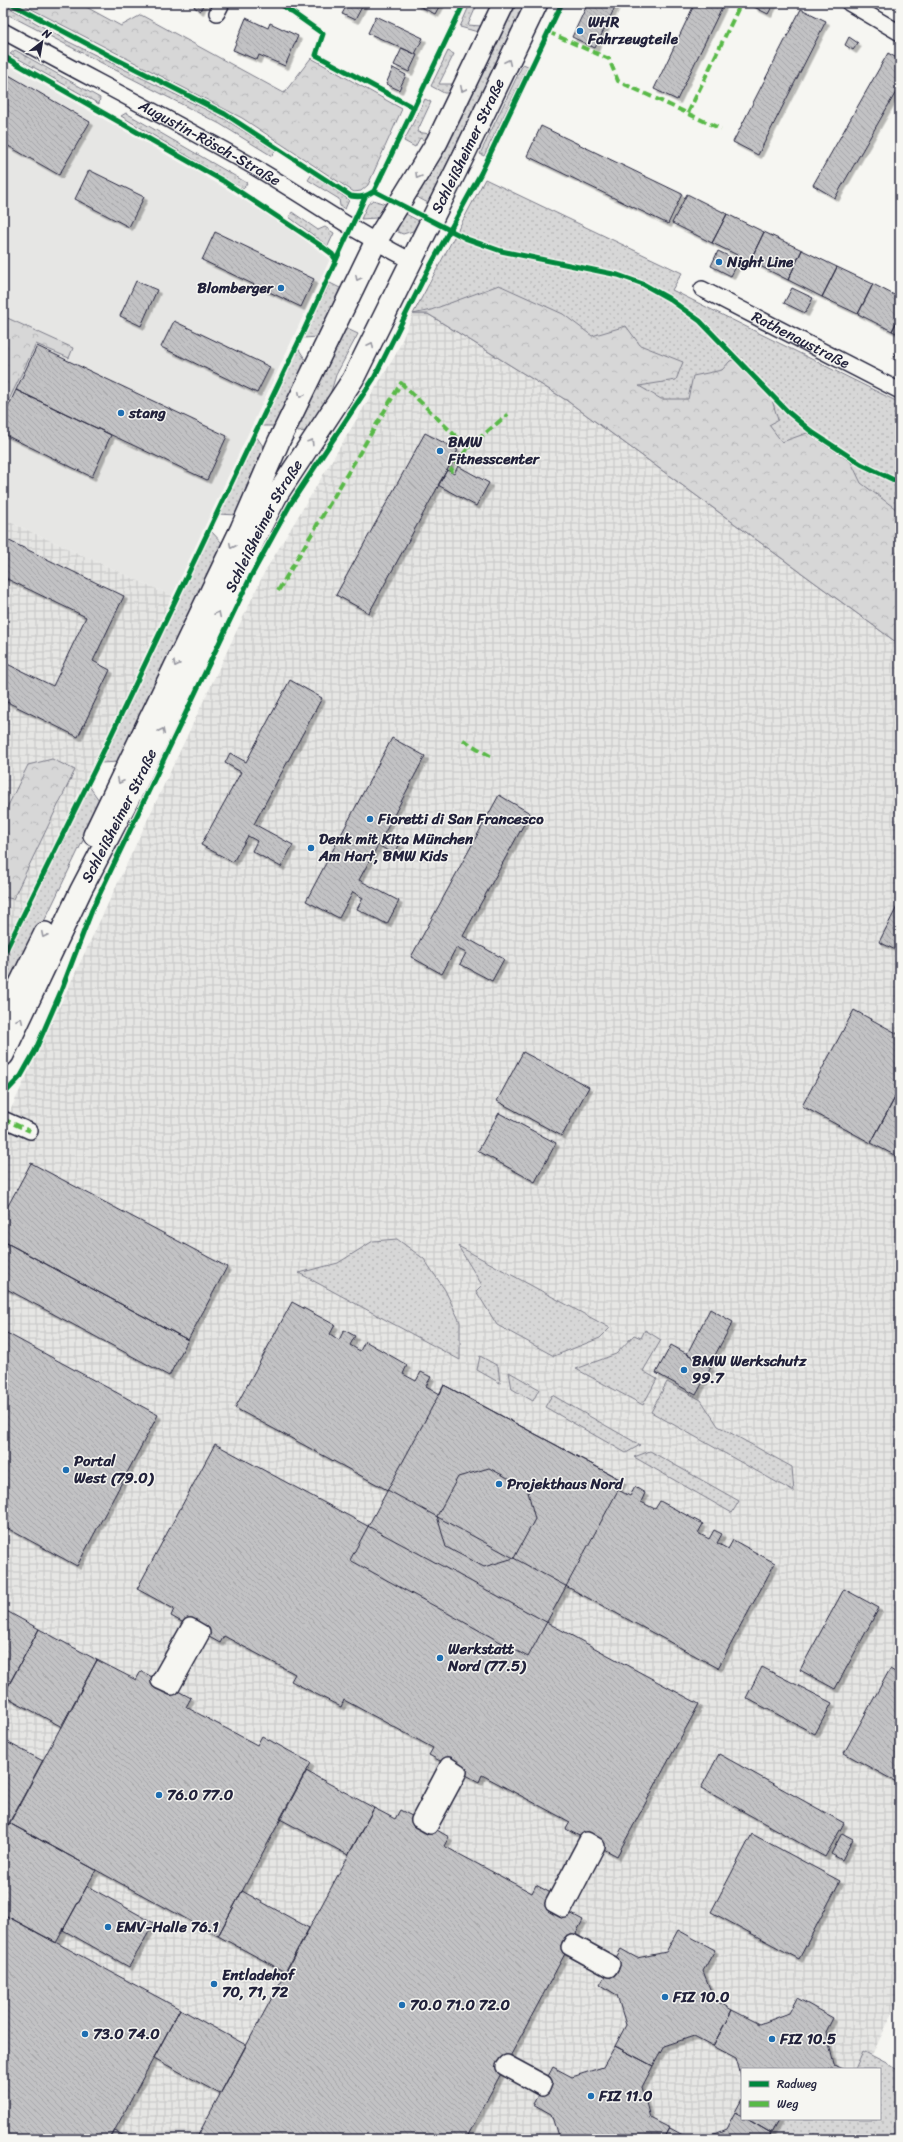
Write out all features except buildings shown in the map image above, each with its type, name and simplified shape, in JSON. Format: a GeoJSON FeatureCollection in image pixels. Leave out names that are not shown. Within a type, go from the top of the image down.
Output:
{"type":"FeatureCollection","features":[{"type":"Feature","properties":{"kind":"main road","name":"Schleißheimer Straße"},"geometry":{"type":"LineString","coordinates":[[3,1018],[123,775],[241,529],[279,441],[375,243],[437,142],[504,3]]}},
{"type":"Feature","properties":{"kind":"main road","name":"Schleißheimer Straße"},"geometry":{"type":"LineString","coordinates":[[3,1055],[81,890],[134,788],[259,529],[278,493],[353,380],[537,3]]}},
{"type":"Feature","properties":{"kind":"street"},"geometry":{"type":"LineString","coordinates":[[849,3],[900,33]]}},
{"type":"Feature","properties":{"kind":"street","name":"Augustin-Rösch-Straße"},"geometry":{"type":"LineString","coordinates":[[3,31],[256,168],[375,243],[412,261]]}},
{"type":"Feature","properties":{"kind":"street","name":"Rathenaustraße"},"geometry":{"type":"LineString","coordinates":[[702,289],[900,391]]}},
{"type":"Feature","properties":{"kind":"street"},"geometry":{"type":"LineString","coordinates":[[3,1119],[30,1130]]}},
{"type":"Feature","properties":{"kind":"shaded area"},"geometry":{"type":"Polygon","coordinates":[[[3,62],[225,188],[294,232],[330,259],[172,596],[3,519],[3,62]]]}},
{"type":"Feature","properties":{"kind":"shaded area"},"geometry":{"type":"Polygon","coordinates":[[[413,314],[428,314],[566,400],[900,645],[900,1998],[865,2068],[741,2068],[741,2120],[830,2139],[3,2139],[3,1126],[264,573],[396,354],[413,314]]]}},
{"type":"Feature","properties":{"kind":"shaded area"},"geometry":{"type":"Polygon","coordinates":[[[3,519],[172,596],[3,963],[3,519]]]}},
{"type":"Feature","properties":{"kind":"green space"},"geometry":{"type":"Polygon","coordinates":[[[20,3],[79,3],[121,26],[141,15],[284,93],[311,58],[402,109],[368,185],[361,191],[354,192],[242,118],[20,3]]]}},
{"type":"Feature","properties":{"kind":"green space"},"geometry":{"type":"Polygon","coordinates":[[[511,3],[525,3],[428,203],[415,196],[511,3]]]}},
{"type":"Feature","properties":{"kind":"green space"},"geometry":{"type":"Polygon","coordinates":[[[3,4],[69,42],[223,118],[275,151],[272,156],[220,124],[3,12],[3,4]]]}},
{"type":"Feature","properties":{"kind":"green space"},"geometry":{"type":"Polygon","coordinates":[[[470,4],[476,7],[468,25],[481,26],[478,32],[460,27],[470,4]]]}},
{"type":"Feature","properties":{"kind":"green space"},"geometry":{"type":"Polygon","coordinates":[[[15,50],[100,98],[99,104],[10,54],[15,50]]]}},
{"type":"Feature","properties":{"kind":"green space"},"geometry":{"type":"Polygon","coordinates":[[[448,51],[454,54],[439,84],[454,84],[450,93],[444,93],[431,86],[448,51]]]}},
{"type":"Feature","properties":{"kind":"green space"},"geometry":{"type":"Polygon","coordinates":[[[523,64],[528,66],[484,156],[480,154],[523,64]]]}},
{"type":"Feature","properties":{"kind":"green space"},"geometry":{"type":"Polygon","coordinates":[[[425,99],[431,102],[417,132],[430,134],[426,141],[420,138],[415,147],[404,141],[425,99]]]}},
{"type":"Feature","properties":{"kind":"green space"},"geometry":{"type":"Polygon","coordinates":[[[126,113],[247,183],[243,189],[121,116],[126,113]]]}},
{"type":"Feature","properties":{"kind":"green space"},"geometry":{"type":"Polygon","coordinates":[[[312,174],[349,200],[345,209],[340,206],[339,199],[308,180],[312,174]]]}},
{"type":"Feature","properties":{"kind":"green space"},"geometry":{"type":"Polygon","coordinates":[[[485,179],[682,273],[672,290],[900,403],[900,645],[566,400],[428,314],[413,314],[485,179]]]}},
{"type":"Feature","properties":{"kind":"green space"},"geometry":{"type":"Polygon","coordinates":[[[373,200],[388,205],[376,218],[361,219],[368,204],[373,200]]]}},
{"type":"Feature","properties":{"kind":"green space"},"geometry":{"type":"Polygon","coordinates":[[[292,212],[318,230],[325,227],[334,233],[328,246],[289,217],[292,212]]]}},
{"type":"Feature","properties":{"kind":"green space"},"geometry":{"type":"Polygon","coordinates":[[[404,213],[419,221],[413,231],[403,234],[398,232],[396,228],[404,213]]]}},
{"type":"Feature","properties":{"kind":"green space"},"geometry":{"type":"Polygon","coordinates":[[[330,283],[342,289],[319,337],[303,338],[330,283]]]}},
{"type":"Feature","properties":{"kind":"green space"},"geometry":{"type":"Polygon","coordinates":[[[499,285],[563,314],[592,336],[626,326],[640,345],[683,362],[676,380],[639,386],[661,399],[688,399],[693,376],[722,370],[730,361],[733,360],[772,400],[778,420],[769,425],[782,442],[807,433],[851,462],[861,483],[900,512],[900,645],[566,400],[428,314],[413,314],[431,310],[499,285]]]}},
{"type":"Feature","properties":{"kind":"green space"},"geometry":{"type":"Polygon","coordinates":[[[3,316],[73,348],[69,358],[36,344],[3,412],[3,316]]]}},
{"type":"Feature","properties":{"kind":"green space"},"geometry":{"type":"Polygon","coordinates":[[[343,327],[358,334],[336,375],[329,398],[307,431],[298,432],[296,426],[343,327]]]}},
{"type":"Feature","properties":{"kind":"green space"},"geometry":{"type":"Polygon","coordinates":[[[298,348],[307,362],[276,426],[261,426],[298,348]]]}},
{"type":"Feature","properties":{"kind":"green space"},"geometry":{"type":"Polygon","coordinates":[[[256,436],[265,449],[247,485],[237,515],[218,514],[256,436]]]}},
{"type":"Feature","properties":{"kind":"green space"},"geometry":{"type":"Polygon","coordinates":[[[211,531],[223,544],[121,762],[100,763],[211,531]]]}},
{"type":"Feature","properties":{"kind":"green space"},"geometry":{"type":"Polygon","coordinates":[[[52,759],[75,770],[13,899],[3,897],[3,816],[28,765],[52,759]]]}},
{"type":"Feature","properties":{"kind":"green space"},"geometry":{"type":"Polygon","coordinates":[[[89,786],[101,803],[3,1007],[3,964],[89,786]]]}},
{"type":"Feature","properties":{"kind":"green space"},"geometry":{"type":"Polygon","coordinates":[[[397,1239],[424,1259],[445,1290],[460,1322],[460,1360],[299,1273],[338,1263],[373,1241],[397,1239]]]}},
{"type":"Feature","properties":{"kind":"green space"},"geometry":{"type":"Polygon","coordinates":[[[458,1246],[610,1328],[600,1338],[554,1356],[497,1325],[476,1291],[482,1285],[458,1246]]]}},
{"type":"Feature","properties":{"kind":"green space"},"geometry":{"type":"Polygon","coordinates":[[[645,1330],[661,1340],[643,1371],[657,1379],[643,1405],[576,1369],[616,1354],[634,1335],[641,1338],[645,1330]]]}},
{"type":"Feature","properties":{"kind":"green space"},"geometry":{"type":"Polygon","coordinates":[[[480,1356],[498,1366],[500,1383],[477,1370],[480,1356]]]}},
{"type":"Feature","properties":{"kind":"green space"},"geometry":{"type":"Polygon","coordinates":[[[509,1372],[539,1389],[533,1401],[512,1389],[509,1372]]]}},
{"type":"Feature","properties":{"kind":"green space"},"geometry":{"type":"Polygon","coordinates":[[[667,1382],[701,1400],[718,1426],[792,1467],[794,1492],[651,1412],[667,1382]]]}},
{"type":"Feature","properties":{"kind":"green space"},"geometry":{"type":"Polygon","coordinates":[[[552,1395],[640,1445],[626,1453],[545,1407],[552,1395]]]}},
{"type":"Feature","properties":{"kind":"green space"},"geometry":{"type":"Polygon","coordinates":[[[650,1451],[739,1501],[732,1513],[634,1457],[650,1451]]]}},
{"type":"Feature","properties":{"kind":"green space"},"geometry":{"type":"Polygon","coordinates":[[[863,2051],[900,2070],[900,2087],[898,2091],[900,2092],[900,2125],[893,2139],[768,2139],[778,2120],[881,2120],[881,2068],[855,2068],[863,2051]]]}},
{"type":"Feature","properties":{"kind":"marked path"},"geometry":{"type":"LineString","coordinates":[[688,113],[741,3]]}},
{"type":"Feature","properties":{"kind":"marked path"},"geometry":{"type":"LineString","coordinates":[[548,32],[609,59],[618,81],[721,129]]}},
{"type":"Feature","properties":{"kind":"marked path"},"geometry":{"type":"LineString","coordinates":[[278,591],[401,383],[468,448],[450,472]]}},
{"type":"Feature","properties":{"kind":"marked path"},"geometry":{"type":"LineString","coordinates":[[468,448],[508,414]]}},
{"type":"Feature","properties":{"kind":"marked path"},"geometry":{"type":"LineString","coordinates":[[463,740],[492,757]]}},
{"type":"Feature","properties":{"kind":"marked path"},"geometry":{"type":"LineString","coordinates":[[3,1119],[30,1131]]}},
{"type":"Feature","properties":{"kind":"cycle path"},"geometry":{"type":"LineString","coordinates":[[10,3],[225,114],[351,196],[358,197],[374,191],[464,3]]}},
{"type":"Feature","properties":{"kind":"cycle path"},"geometry":{"type":"LineString","coordinates":[[279,3],[323,34],[316,55],[414,108]]}},
{"type":"Feature","properties":{"kind":"cycle path"},"geometry":{"type":"LineString","coordinates":[[3,1095],[21,1076],[35,1051],[61,991],[92,910],[251,576],[291,503],[374,378],[427,272],[481,173],[562,3]]}},
{"type":"Feature","properties":{"kind":"cycle path"},"geometry":{"type":"LineString","coordinates":[[3,56],[225,182],[320,245],[332,254],[336,260]]}},
{"type":"Feature","properties":{"kind":"cycle path"},"geometry":{"type":"LineString","coordinates":[[374,191],[467,239],[501,251],[618,275],[643,284],[668,298],[700,321],[788,412],[812,432],[861,464],[900,483]]}},
{"type":"Feature","properties":{"kind":"cycle path"},"geometry":{"type":"LineString","coordinates":[[3,956],[95,769],[298,343],[365,197]]}},
{"type":"Feature","properties":{"kind":"place","name":"WHR Fahrzeugteile"},"geometry":{"type":"Point","coordinates":[580,31]}},
{"type":"Feature","properties":{"kind":"place","name":"Night Line"},"geometry":{"type":"Point","coordinates":[719,262]}},
{"type":"Feature","properties":{"kind":"place","name":"Blomberger"},"geometry":{"type":"Point","coordinates":[281,288]}},
{"type":"Feature","properties":{"kind":"place","name":"stang"},"geometry":{"type":"Point","coordinates":[121,413]}},
{"type":"Feature","properties":{"kind":"place","name":"BMW Fitnesscenter"},"geometry":{"type":"Point","coordinates":[440,451]}},
{"type":"Feature","properties":{"kind":"place","name":"Fioretti di San Francesco"},"geometry":{"type":"Point","coordinates":[370,819]}},
{"type":"Feature","properties":{"kind":"place","name":"Denk mit Kita München Am Hart, BMW Kids"},"geometry":{"type":"Point","coordinates":[311,848]}},
{"type":"Feature","properties":{"kind":"place","name":"BMW Werkschutz 99.7"},"geometry":{"type":"Point","coordinates":[684,1370]}},
{"type":"Feature","properties":{"kind":"place","name":"Portal West (79.0)"},"geometry":{"type":"Point","coordinates":[66,1470]}},
{"type":"Feature","properties":{"kind":"place","name":"Projekthaus Nord"},"geometry":{"type":"Point","coordinates":[499,1484]}},
{"type":"Feature","properties":{"kind":"place","name":"Werkstatt Nord (77.5)"},"geometry":{"type":"Point","coordinates":[440,1658]}},
{"type":"Feature","properties":{"kind":"place","name":"76.0 77.0"},"geometry":{"type":"Point","coordinates":[159,1795]}},
{"type":"Feature","properties":{"kind":"place","name":"EMV-Halle 76.1"},"geometry":{"type":"Point","coordinates":[108,1927]}},
{"type":"Feature","properties":{"kind":"place","name":"Entladehof 70, 71, 72"},"geometry":{"type":"Point","coordinates":[214,1984]}},
{"type":"Feature","properties":{"kind":"place","name":"FIZ 10.0"},"geometry":{"type":"Point","coordinates":[665,1997]}},
{"type":"Feature","properties":{"kind":"place","name":"70.0 71.0 72.0"},"geometry":{"type":"Point","coordinates":[402,2005]}},
{"type":"Feature","properties":{"kind":"place","name":"73.0 74.0"},"geometry":{"type":"Point","coordinates":[85,2034]}},
{"type":"Feature","properties":{"kind":"place","name":"FIZ 10.5"},"geometry":{"type":"Point","coordinates":[772,2039]}},
{"type":"Feature","properties":{"kind":"place","name":"FIZ 11.0"},"geometry":{"type":"Point","coordinates":[591,2096]}}]}
